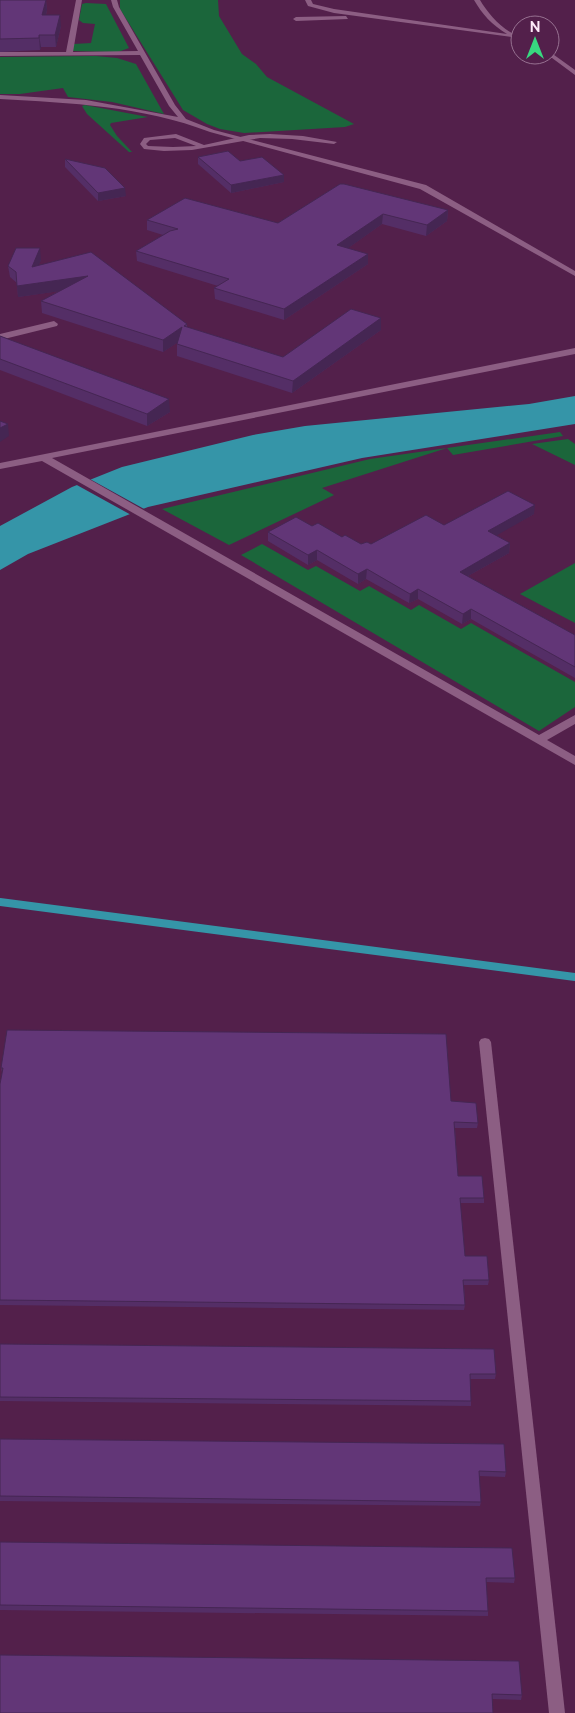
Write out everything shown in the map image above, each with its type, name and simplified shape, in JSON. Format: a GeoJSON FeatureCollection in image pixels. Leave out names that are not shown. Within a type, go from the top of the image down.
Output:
{"type":"FeatureCollection","features":[{"type":"Feature","properties":{"kind":"street"},"geometry":{"type":"LineString","coordinates":[[69,54],[79,0]]}},
{"type":"Feature","properties":{"kind":"street"},"geometry":{"type":"LineString","coordinates":[[114,0],[140,54],[172,106],[184,120]]}},
{"type":"Feature","properties":{"kind":"street"},"geometry":{"type":"LineString","coordinates":[[308,0],[310,5],[315,7],[510,36]]}},
{"type":"Feature","properties":{"kind":"street"},"geometry":{"type":"LineString","coordinates":[[477,0],[482,10],[492,21],[510,32]]}},
{"type":"Feature","properties":{"kind":"street"},"geometry":{"type":"LineString","coordinates":[[296,19],[345,18],[355,14]]}},
{"type":"Feature","properties":{"kind":"street"},"geometry":{"type":"LineString","coordinates":[[0,54],[140,54]]}},
{"type":"Feature","properties":{"kind":"street"},"geometry":{"type":"LineString","coordinates":[[560,62],[575,73]]}},
{"type":"Feature","properties":{"kind":"street"},"geometry":{"type":"LineString","coordinates":[[0,97],[86,102],[184,120],[240,139],[423,187],[575,274]]}},
{"type":"Feature","properties":{"kind":"street"},"geometry":{"type":"LineString","coordinates":[[0,338],[54,324]]}},
{"type":"Feature","properties":{"kind":"street"},"geometry":{"type":"LineString","coordinates":[[0,466],[575,351]]}},
{"type":"Feature","properties":{"kind":"street"},"geometry":{"type":"LineString","coordinates":[[44,458],[575,761]]}},
{"type":"Feature","properties":{"kind":"street"},"geometry":{"type":"LineString","coordinates":[[539,740],[575,719]]}},
{"type":"Feature","properties":{"kind":"lane"},"geometry":{"type":"LineString","coordinates":[[202,146],[176,136],[150,138],[146,139],[143,144],[146,148],[158,149],[202,146],[269,136],[334,142]]}},
{"type":"Feature","properties":{"kind":"lane"},"geometry":{"type":"LineString","coordinates":[[485,1042],[557,1713]]}},
{"type":"Feature","properties":{"kind":"shaded area"},"geometry":{"type":"Polygon","coordinates":[[[120,0],[218,0],[219,16],[242,54],[256,64],[267,77],[354,124],[345,127],[244,133],[220,129],[207,124],[183,110],[120,9],[120,0]]]}},
{"type":"Feature","properties":{"kind":"shaded area"},"geometry":{"type":"Polygon","coordinates":[[[82,4],[106,4],[129,48],[118,52],[72,51],[74,44],[91,43],[95,24],[83,23],[79,20],[82,4]]]}},
{"type":"Feature","properties":{"kind":"shaded area"},"geometry":{"type":"Polygon","coordinates":[[[96,56],[117,58],[136,64],[164,114],[112,102],[68,97],[63,88],[20,94],[0,94],[0,57],[96,56]]]}},
{"type":"Feature","properties":{"kind":"shaded area"},"geometry":{"type":"Polygon","coordinates":[[[82,106],[148,117],[111,123],[110,125],[117,136],[132,152],[129,152],[87,114],[82,106]]]}},
{"type":"Feature","properties":{"kind":"shaded area"},"geometry":{"type":"Polygon","coordinates":[[[575,396],[575,424],[362,458],[148,507],[28,554],[0,570],[0,526],[72,487],[122,467],[253,435],[305,426],[529,404],[575,396]]]}},
{"type":"Feature","properties":{"kind":"shaded area"},"geometry":{"type":"Polygon","coordinates":[[[560,432],[563,436],[453,455],[447,448],[560,432]]]}},
{"type":"Feature","properties":{"kind":"shaded area"},"geometry":{"type":"Polygon","coordinates":[[[568,439],[575,444],[575,465],[532,444],[568,439]]]}},
{"type":"Feature","properties":{"kind":"shaded area"},"geometry":{"type":"Polygon","coordinates":[[[447,448],[322,488],[334,495],[229,545],[162,509],[370,459],[447,448]]]}},
{"type":"Feature","properties":{"kind":"shaded area"},"geometry":{"type":"Polygon","coordinates":[[[262,544],[308,570],[316,566],[360,591],[369,586],[411,610],[419,605],[461,629],[471,623],[575,682],[575,707],[539,731],[241,555],[262,544]]]}},
{"type":"Feature","properties":{"kind":"shaded area"},"geometry":{"type":"Polygon","coordinates":[[[575,563],[575,623],[520,594],[575,563]]]}},
{"type":"Feature","properties":{"kind":"pier"},"geometry":{"type":"Polygon","coordinates":[[[88,478],[146,510],[133,516],[75,484],[88,478]]]}},
{"type":"Feature","properties":{"kind":"building"},"geometry":{"type":"Polygon","coordinates":[[[0,0],[46,0],[42,15],[60,15],[55,35],[39,35],[39,38],[0,39],[0,0]]]}},
{"type":"Feature","properties":{"kind":"building"},"geometry":{"type":"Polygon","coordinates":[[[228,151],[240,161],[262,157],[284,175],[231,185],[198,157],[228,151]]]}},
{"type":"Feature","properties":{"kind":"building"},"geometry":{"type":"Polygon","coordinates":[[[65,159],[105,168],[125,188],[98,193],[65,159]]]}},
{"type":"Feature","properties":{"kind":"building"},"geometry":{"type":"Polygon","coordinates":[[[340,184],[448,210],[427,225],[383,214],[337,245],[368,254],[284,309],[214,288],[229,279],[136,251],[170,231],[178,229],[147,220],[185,198],[278,223],[340,184]]]}},
{"type":"Feature","properties":{"kind":"building"},"geometry":{"type":"Polygon","coordinates":[[[16,248],[40,248],[32,267],[91,252],[187,324],[184,326],[283,357],[351,309],[381,318],[293,381],[177,344],[182,327],[163,340],[41,301],[88,276],[17,286],[16,272],[8,266],[16,248]]]}},
{"type":"Feature","properties":{"kind":"building"},"geometry":{"type":"Polygon","coordinates":[[[0,336],[169,399],[147,414],[0,359],[0,336]]]}},
{"type":"Feature","properties":{"kind":"building"},"geometry":{"type":"Polygon","coordinates":[[[0,421],[8,424],[0,428],[0,421]]]}},
{"type":"Feature","properties":{"kind":"building"},"geometry":{"type":"Polygon","coordinates":[[[508,491],[535,505],[488,531],[510,543],[460,572],[575,635],[575,667],[471,609],[463,614],[418,589],[410,594],[367,569],[358,574],[317,550],[308,555],[268,532],[296,517],[312,526],[318,523],[342,537],[345,535],[361,544],[367,542],[371,544],[426,515],[444,525],[508,491]]]}},
{"type":"Feature","properties":{"kind":"building"},"geometry":{"type":"Polygon","coordinates":[[[7,1030],[446,1034],[451,1101],[476,1103],[478,1123],[454,1122],[458,1176],[482,1176],[484,1198],[460,1198],[465,1256],[487,1256],[489,1280],[463,1280],[465,1305],[0,1300],[0,1084],[7,1030]]]}},
{"type":"Feature","properties":{"kind":"building"},"geometry":{"type":"Polygon","coordinates":[[[0,1344],[494,1349],[496,1374],[470,1374],[471,1401],[0,1397],[0,1344]]]}},
{"type":"Feature","properties":{"kind":"building"},"geometry":{"type":"Polygon","coordinates":[[[0,1439],[504,1444],[506,1472],[479,1471],[481,1502],[0,1496],[0,1439]]]}},
{"type":"Feature","properties":{"kind":"building"},"geometry":{"type":"Polygon","coordinates":[[[0,1542],[512,1548],[515,1578],[486,1578],[488,1611],[0,1605],[0,1542]]]}},
{"type":"Feature","properties":{"kind":"building"},"geometry":{"type":"Polygon","coordinates":[[[0,1655],[519,1661],[522,1695],[492,1694],[493,1713],[0,1713],[0,1655]]]}},
{"type":"Feature","properties":{"kind":"waterway"},"geometry":{"type":"LineString","coordinates":[[0,902],[575,977]]}}]}
